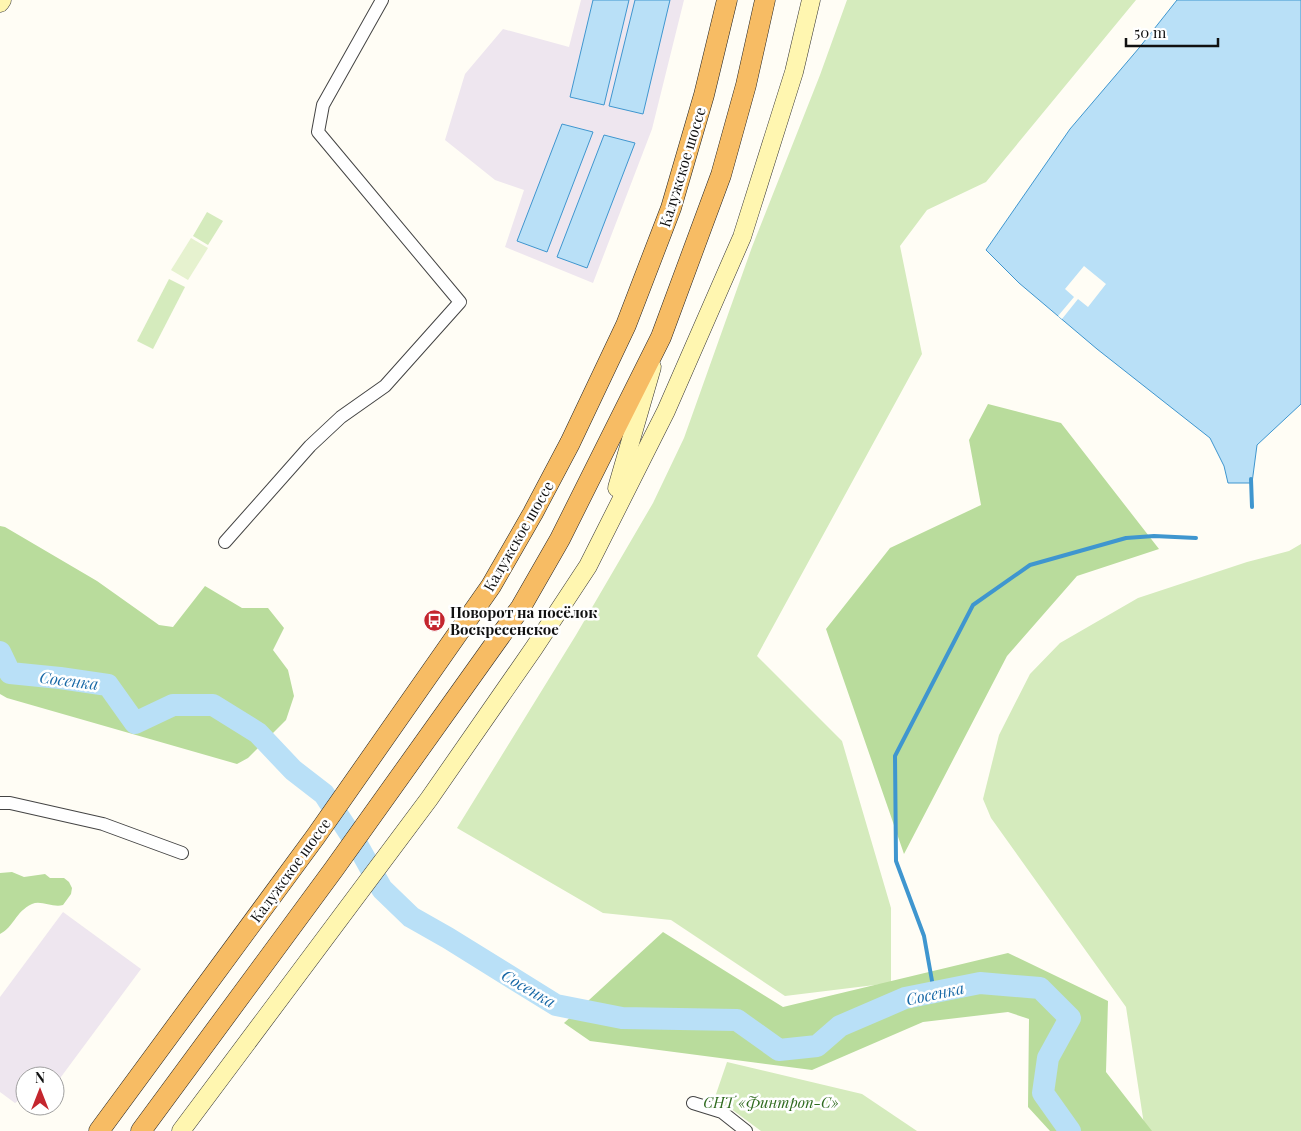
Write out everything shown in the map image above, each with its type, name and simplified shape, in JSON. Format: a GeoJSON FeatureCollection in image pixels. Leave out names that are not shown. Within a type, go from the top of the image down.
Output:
{"type":"FeatureCollection","features":[{"type":"Feature","properties":{"kind":"highway","name":"Калужское шоссе"},"geometry":{"type":"LineString","coordinates":[[99,1131],[316,836],[491,586],[533,513],[570,443],[626,325],[671,208],[704,96],[728,0]]}},
{"type":"Feature","properties":{"kind":"highway"},"geometry":{"type":"LineString","coordinates":[[141,1131],[334,869],[521,607],[560,539],[661,337],[721,175],[746,84],[766,0]]}},
{"type":"Feature","properties":{"kind":"main road"},"geometry":{"type":"LineString","coordinates":[[181,1131],[429,799],[534,648],[588,566],[666,411],[742,237],[794,72],[811,0]]}},
{"type":"Feature","properties":{"kind":"main road"},"geometry":{"type":"LineString","coordinates":[[602,536],[661,337]]}},
{"type":"Feature","properties":{"kind":"street"},"geometry":{"type":"LineString","coordinates":[[224,542],[310,446],[341,417],[385,386],[460,302],[318,132],[323,105],[382,0]]}},
{"type":"Feature","properties":{"kind":"street"},"geometry":{"type":"LineString","coordinates":[[0,803],[10,802],[103,824],[182,853]]}},
{"type":"Feature","properties":{"kind":"street"},"geometry":{"type":"LineString","coordinates":[[693,1103],[722,1112],[746,1131]]}},
{"type":"Feature","properties":{"kind":"shaded area"},"geometry":{"type":"Polygon","coordinates":[[[581,0],[684,0],[652,129],[593,283],[505,247],[524,190],[495,180],[445,140],[465,74],[503,29],[569,47],[581,0]]]}},
{"type":"Feature","properties":{"kind":"shaded area"},"geometry":{"type":"Polygon","coordinates":[[[63,912],[141,969],[65,1072],[65,1066],[15,1066],[15,1103],[0,1092],[0,997],[63,912]]]}},
{"type":"Feature","properties":{"kind":"green space"},"geometry":{"type":"Polygon","coordinates":[[[847,0],[1136,0],[986,182],[927,210],[900,246],[922,354],[757,656],[842,741],[891,908],[891,983],[785,996],[671,920],[603,913],[457,828],[576,635],[653,503],[684,438],[752,247],[820,75],[847,0]]]}},
{"type":"Feature","properties":{"kind":"green space"},"geometry":{"type":"Polygon","coordinates":[[[207,212],[223,221],[208,245],[193,236],[207,212]]]}},
{"type":"Feature","properties":{"kind":"green space"},"geometry":{"type":"Polygon","coordinates":[[[191,238],[208,248],[188,280],[171,270],[191,238]]]}},
{"type":"Feature","properties":{"kind":"green space"},"geometry":{"type":"Polygon","coordinates":[[[169,279],[185,287],[153,349],[137,341],[169,279]]]}},
{"type":"Feature","properties":{"kind":"green space"},"geometry":{"type":"Polygon","coordinates":[[[988,404],[1061,423],[1159,549],[1077,576],[1007,656],[904,854],[826,629],[890,548],[981,505],[969,440],[988,404]]]}},
{"type":"Feature","properties":{"kind":"green space"},"geometry":{"type":"Polygon","coordinates":[[[0,526],[5,527],[97,581],[159,625],[173,627],[205,586],[242,608],[268,608],[284,628],[273,650],[288,670],[294,696],[286,720],[248,758],[237,764],[7,698],[0,694],[0,526]]]}},
{"type":"Feature","properties":{"kind":"green space"},"geometry":{"type":"Polygon","coordinates":[[[1301,544],[1301,1131],[1145,1131],[1126,1007],[991,818],[983,799],[999,735],[1030,674],[1060,643],[1138,598],[1247,562],[1289,551],[1301,544]]]}},
{"type":"Feature","properties":{"kind":"green space"},"geometry":{"type":"Polygon","coordinates":[[[12,872],[24,877],[45,874],[50,878],[64,878],[72,888],[71,894],[63,905],[55,906],[36,903],[26,907],[9,927],[0,934],[0,873],[12,872]]]}},
{"type":"Feature","properties":{"kind":"green space"},"geometry":{"type":"Polygon","coordinates":[[[663,932],[783,1007],[1008,953],[1108,1001],[1106,1072],[1152,1131],[1050,1131],[1028,1107],[1029,1019],[1008,1012],[923,1022],[812,1070],[590,1041],[564,1023],[663,932]]]}},
{"type":"Feature","properties":{"kind":"green space","name":"СНТ «Финтроп-С»"},"geometry":{"type":"Polygon","coordinates":[[[727,1062],[862,1094],[917,1131],[761,1131],[715,1097],[727,1062]]]}},
{"type":"Feature","properties":{"kind":"water"},"geometry":{"type":"Polygon","coordinates":[[[593,0],[629,0],[604,105],[570,97],[593,0]]]}},
{"type":"Feature","properties":{"kind":"water"},"geometry":{"type":"Polygon","coordinates":[[[635,0],[670,0],[643,114],[609,106],[635,0]]]}},
{"type":"Feature","properties":{"kind":"water"},"geometry":{"type":"Polygon","coordinates":[[[1177,0],[1301,0],[1301,404],[1257,445],[1252,483],[1228,483],[1224,466],[1210,438],[1097,349],[1019,283],[986,250],[1070,129],[1177,0]]]}},
{"type":"Feature","properties":{"kind":"water"},"geometry":{"type":"Polygon","coordinates":[[[562,124],[593,132],[547,252],[517,241],[562,124]]]}},
{"type":"Feature","properties":{"kind":"water"},"geometry":{"type":"Polygon","coordinates":[[[604,135],[635,143],[587,268],[557,257],[604,135]]]}},
{"type":"Feature","properties":{"kind":"pier"},"geometry":{"type":"Polygon","coordinates":[[[1084,266],[1106,284],[1088,307],[1078,299],[1062,319],[1058,316],[1074,297],[1065,289],[1084,266]]]}},
{"type":"Feature","properties":{"kind":"waterway"},"geometry":{"type":"LineString","coordinates":[[1251,479],[1252,507]]}},
{"type":"Feature","properties":{"kind":"waterway"},"geometry":{"type":"LineString","coordinates":[[934,992],[924,936],[896,861],[895,756],[973,605],[1030,565],[1126,538],[1154,536],[1196,538]]}},
{"type":"Feature","properties":{"kind":"waterway","name":"Сосенка"},"geometry":{"type":"LineString","coordinates":[[0,652],[10,673],[108,685],[135,723],[173,705],[213,705],[258,733],[293,770],[324,794],[358,846],[382,889],[411,917],[556,1005],[622,1018],[737,1020],[779,1050],[817,1046],[840,1026],[905,998],[980,983],[1040,988],[1070,1018],[1048,1058],[1043,1093],[1070,1131]]}},
{"type":"Feature","properties":{"kind":"place","name":"Поворот на посёлок Воскресенское"},"geometry":{"type":"Point","coordinates":[434,621]}}]}
